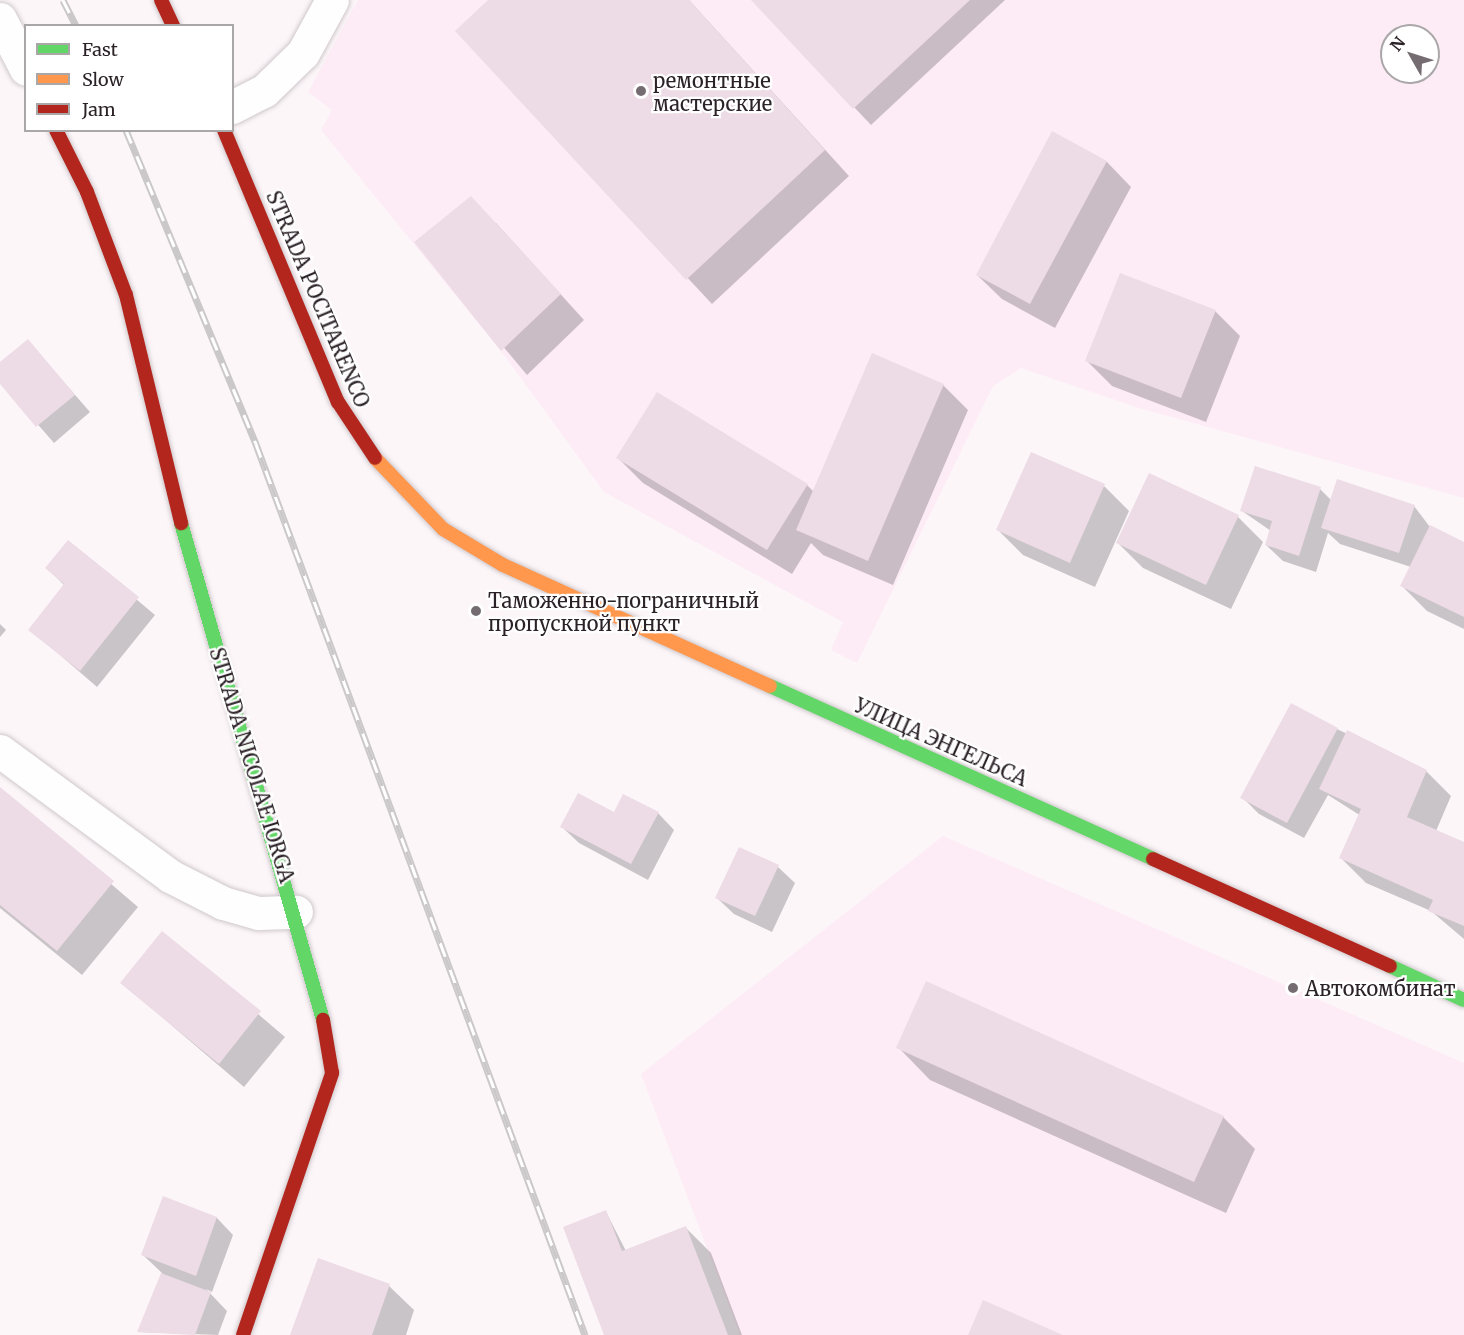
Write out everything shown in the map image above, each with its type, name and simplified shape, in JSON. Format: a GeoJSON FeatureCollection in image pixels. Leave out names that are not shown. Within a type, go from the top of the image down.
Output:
{"type":"FeatureCollection","features":[{"type":"Feature","properties":{"kind":"street"},"geometry":{"type":"LineString","coordinates":[[160,0],[172,24]]}},
{"type":"Feature","properties":{"kind":"street"},"geometry":{"type":"LineString","coordinates":[[234,106],[264,91],[303,53],[332,0]]}},
{"type":"Feature","properties":{"kind":"street"},"geometry":{"type":"LineString","coordinates":[[0,19],[24,65]]}},
{"type":"Feature","properties":{"kind":"street","name":"STRADA NICOLAE IORGA"},"geometry":{"type":"LineString","coordinates":[[57,132],[87,192],[126,295],[187,548],[325,1016],[332,1073],[243,1335]]}},
{"type":"Feature","properties":{"kind":"street","name":"STRADA POCITARENCO"},"geometry":{"type":"LineString","coordinates":[[225,132],[338,402],[361,441],[413,502]]}},
{"type":"Feature","properties":{"kind":"street","name":"УЛИЦА ЭНГЕЛЬСА"},"geometry":{"type":"LineString","coordinates":[[413,502],[443,529],[503,565],[1464,1000]]}},
{"type":"Feature","properties":{"kind":"street"},"geometry":{"type":"LineString","coordinates":[[0,752],[171,876],[223,903],[259,913],[296,912]]}},
{"type":"Feature","properties":{"kind":"shaded area"},"geometry":{"type":"Polygon","coordinates":[[[358,0],[1464,0],[1464,498],[1139,408],[1021,368],[993,386],[857,663],[831,650],[843,622],[604,492],[501,351],[321,130],[332,110],[308,92],[358,0]]]}},
{"type":"Feature","properties":{"kind":"shaded area"},"geometry":{"type":"Polygon","coordinates":[[[943,836],[1464,1063],[1464,1335],[740,1335],[641,1074],[943,836]]]}},
{"type":"Feature","properties":{"kind":"building","name":"ремонтные мастерские"},"geometry":{"type":"Polygon","coordinates":[[[488,0],[689,0],[825,150],[686,280],[455,31],[488,0]]]}},
{"type":"Feature","properties":{"kind":"building"},"geometry":{"type":"Polygon","coordinates":[[[751,0],[970,0],[853,109],[751,0]]]}},
{"type":"Feature","properties":{"kind":"building"},"geometry":{"type":"Polygon","coordinates":[[[1052,131],[1107,161],[1030,304],[976,275],[1052,131]]]}},
{"type":"Feature","properties":{"kind":"building"},"geometry":{"type":"Polygon","coordinates":[[[471,196],[561,294],[501,351],[414,242],[471,196]]]}},
{"type":"Feature","properties":{"kind":"building"},"geometry":{"type":"Polygon","coordinates":[[[1120,273],[1216,310],[1181,398],[1085,361],[1120,273]]]}},
{"type":"Feature","properties":{"kind":"building"},"geometry":{"type":"Polygon","coordinates":[[[28,339],[75,395],[36,427],[0,384],[0,362],[28,339]]]}},
{"type":"Feature","properties":{"kind":"building"},"geometry":{"type":"Polygon","coordinates":[[[872,353],[944,384],[868,561],[796,530],[872,353]]]}},
{"type":"Feature","properties":{"kind":"building"},"geometry":{"type":"Polygon","coordinates":[[[657,392],[808,484],[767,550],[616,458],[657,392]]]}},
{"type":"Feature","properties":{"kind":"building"},"geometry":{"type":"Polygon","coordinates":[[[1031,452],[1105,484],[1070,563],[996,530],[1031,452]]]}},
{"type":"Feature","properties":{"kind":"building"},"geometry":{"type":"Polygon","coordinates":[[[1255,466],[1321,487],[1299,556],[1265,545],[1272,521],[1240,511],[1255,466]]]}},
{"type":"Feature","properties":{"kind":"building"},"geometry":{"type":"Polygon","coordinates":[[[1149,473],[1239,515],[1206,585],[1116,543],[1149,473]]]}},
{"type":"Feature","properties":{"kind":"building"},"geometry":{"type":"Polygon","coordinates":[[[1337,479],[1415,505],[1399,553],[1321,528],[1337,479]]]}},
{"type":"Feature","properties":{"kind":"building"},"geometry":{"type":"Polygon","coordinates":[[[1430,525],[1464,542],[1464,617],[1400,586],[1430,525]]]}},
{"type":"Feature","properties":{"kind":"building"},"geometry":{"type":"Polygon","coordinates":[[[68,540],[139,597],[80,671],[28,630],[64,584],[45,568],[68,540]]]}},
{"type":"Feature","properties":{"kind":"building"},"geometry":{"type":"Polygon","coordinates":[[[1291,703],[1338,728],[1287,823],[1240,798],[1291,703]]]}},
{"type":"Feature","properties":{"kind":"building"},"geometry":{"type":"Polygon","coordinates":[[[1347,730],[1427,770],[1407,817],[1464,842],[1464,926],[1428,911],[1433,900],[1339,858],[1361,809],[1319,789],[1347,730]]]}},
{"type":"Feature","properties":{"kind":"building"},"geometry":{"type":"Polygon","coordinates":[[[0,787],[114,881],[57,951],[0,905],[0,787]]]}},
{"type":"Feature","properties":{"kind":"building"},"geometry":{"type":"Polygon","coordinates":[[[578,793],[614,812],[623,794],[659,812],[631,864],[560,827],[578,793]]]}},
{"type":"Feature","properties":{"kind":"building"},"geometry":{"type":"Polygon","coordinates":[[[739,847],[779,865],[755,916],[715,898],[739,847]]]}},
{"type":"Feature","properties":{"kind":"building"},"geometry":{"type":"Polygon","coordinates":[[[162,931],[261,1011],[219,1064],[120,983],[162,931]]]}},
{"type":"Feature","properties":{"kind":"building"},"geometry":{"type":"Polygon","coordinates":[[[926,981],[1224,1116],[1194,1182],[896,1048],[926,981]]]}},
{"type":"Feature","properties":{"kind":"building"},"geometry":{"type":"Polygon","coordinates":[[[163,1196],[217,1217],[196,1276],[141,1255],[163,1196]]]}},
{"type":"Feature","properties":{"kind":"building"},"geometry":{"type":"Polygon","coordinates":[[[606,1210],[622,1251],[686,1226],[728,1335],[604,1335],[563,1227],[606,1210]]]}},
{"type":"Feature","properties":{"kind":"building"},"geometry":{"type":"Polygon","coordinates":[[[318,1258],[390,1284],[372,1335],[290,1335],[318,1258]]]}},
{"type":"Feature","properties":{"kind":"building"},"geometry":{"type":"Polygon","coordinates":[[[161,1273],[211,1292],[195,1335],[137,1332],[161,1273]]]}},
{"type":"Feature","properties":{"kind":"building"},"geometry":{"type":"Polygon","coordinates":[[[983,1300],[1063,1335],[968,1335],[983,1300]]]}},
{"type":"Feature","properties":{"kind":"railway"},"geometry":{"type":"LineString","coordinates":[[63,0],[75,24]]}},
{"type":"Feature","properties":{"kind":"railway"},"geometry":{"type":"LineString","coordinates":[[127,132],[256,444],[585,1335]]}},
{"type":"Feature","properties":{"kind":"traffic: fast"},"geometry":{"type":"LineString","coordinates":[[181,523],[323,1020]]}},
{"type":"Feature","properties":{"kind":"traffic: fast"},"geometry":{"type":"LineString","coordinates":[[770,686],[1153,859]]}},
{"type":"Feature","properties":{"kind":"traffic: fast"},"geometry":{"type":"LineString","coordinates":[[1390,966],[1464,1000]]}},
{"type":"Feature","properties":{"kind":"traffic: slow"},"geometry":{"type":"LineString","coordinates":[[375,458],[443,529],[503,565],[770,686]]}},
{"type":"Feature","properties":{"kind":"traffic: jam"},"geometry":{"type":"LineString","coordinates":[[161,0],[172,24]]}},
{"type":"Feature","properties":{"kind":"traffic: jam"},"geometry":{"type":"LineString","coordinates":[[57,132],[87,192],[126,295],[181,523]]}},
{"type":"Feature","properties":{"kind":"traffic: jam"},"geometry":{"type":"LineString","coordinates":[[225,132],[338,402],[375,458]]}},
{"type":"Feature","properties":{"kind":"traffic: jam"},"geometry":{"type":"LineString","coordinates":[[1153,859],[1390,966]]}},
{"type":"Feature","properties":{"kind":"traffic: jam"},"geometry":{"type":"LineString","coordinates":[[243,1335],[332,1073],[323,1020]]}},
{"type":"Feature","properties":{"kind":"place","name":"ремонтные мастерские"},"geometry":{"type":"Point","coordinates":[641,91]}},
{"type":"Feature","properties":{"kind":"place","name":"Таможенно-пограничный пропускной пункт"},"geometry":{"type":"Point","coordinates":[476,611]}},
{"type":"Feature","properties":{"kind":"place","name":"Автокомбинат"},"geometry":{"type":"Point","coordinates":[1293,988]}}]}
